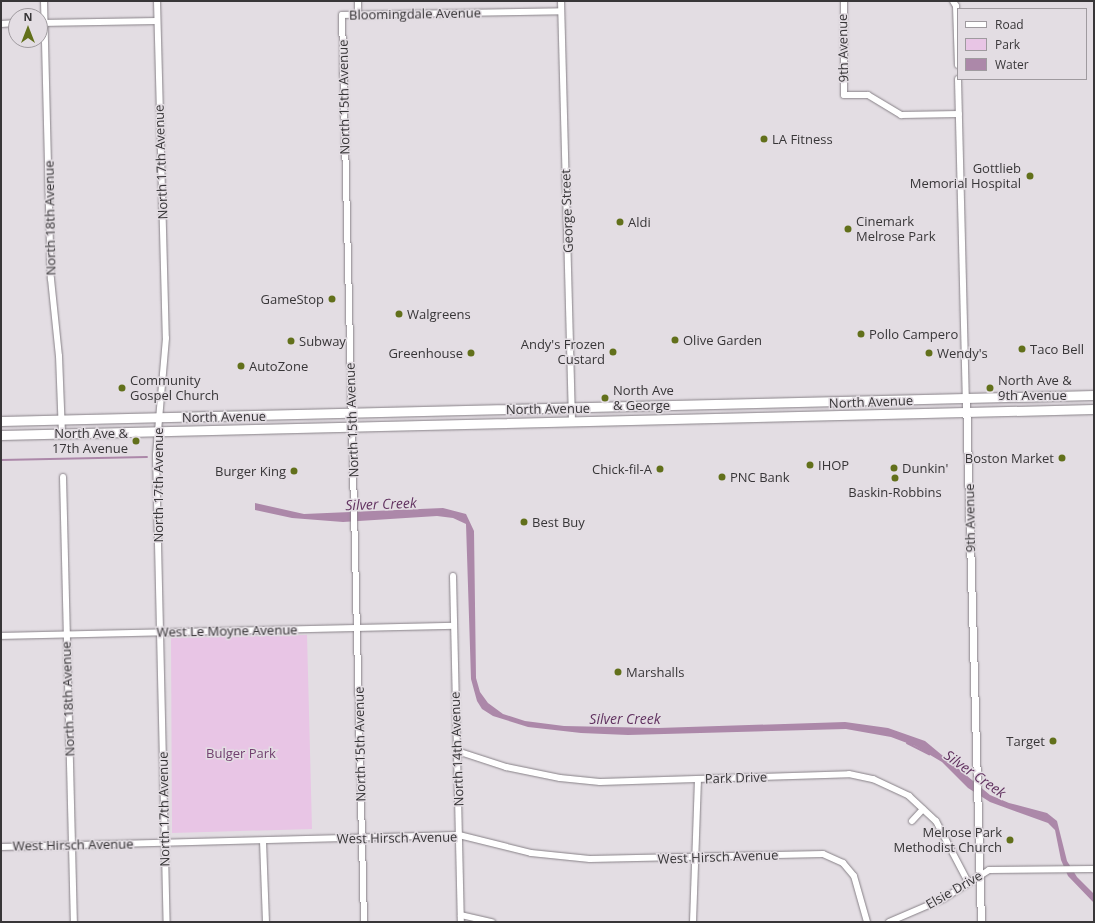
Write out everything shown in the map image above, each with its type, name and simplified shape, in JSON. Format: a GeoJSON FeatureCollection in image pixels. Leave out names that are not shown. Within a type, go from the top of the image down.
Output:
{"type":"FeatureCollection","features":[{"type":"Feature","properties":{"kind":"main road","name":"North Avenue"},"geometry":{"type":"LineString","coordinates":[[1,422],[1094,395]]}},
{"type":"Feature","properties":{"kind":"main road","name":"North Avenue"},"geometry":{"type":"LineString","coordinates":[[1,435],[1094,409]]}},
{"type":"Feature","properties":{"kind":"street","name":"North 17th Avenue"},"geometry":{"type":"LineString","coordinates":[[157,1],[166,338],[157,431],[156,469],[167,922]]}},
{"type":"Feature","properties":{"kind":"street"},"geometry":{"type":"LineString","coordinates":[[358,1],[358,15]]}},
{"type":"Feature","properties":{"kind":"street","name":"George Street"},"geometry":{"type":"LineString","coordinates":[[561,1],[572,422]]}},
{"type":"Feature","properties":{"kind":"street","name":"9th Avenue"},"geometry":{"type":"LineString","coordinates":[[844,1],[844,95],[868,95],[901,115],[959,114]]}},
{"type":"Feature","properties":{"kind":"street"},"geometry":{"type":"LineString","coordinates":[[953,1],[956,6],[957,36]]}},
{"type":"Feature","properties":{"kind":"street","name":"Bloomingdale Avenue"},"geometry":{"type":"LineString","coordinates":[[342,15],[561,11]]}},
{"type":"Feature","properties":{"kind":"street","name":"North 15th Avenue"},"geometry":{"type":"LineString","coordinates":[[342,15],[364,922]]}},
{"type":"Feature","properties":{"kind":"street"},"geometry":{"type":"LineString","coordinates":[[48,23],[157,21]]}},
{"type":"Feature","properties":{"kind":"street","name":"North 18th Avenue"},"geometry":{"type":"LineString","coordinates":[[43,48],[51,279],[59,356],[62,434]]}},
{"type":"Feature","properties":{"kind":"street","name":"9th Avenue"},"geometry":{"type":"LineString","coordinates":[[958,80],[981,922]]}},
{"type":"Feature","properties":{"kind":"street","name":"North 18th Avenue"},"geometry":{"type":"LineString","coordinates":[[63,477],[74,922]]}},
{"type":"Feature","properties":{"kind":"street","name":"North 14th Avenue"},"geometry":{"type":"LineString","coordinates":[[452,576],[461,922]]}},
{"type":"Feature","properties":{"kind":"street","name":"West Le Moyne Avenue"},"geometry":{"type":"LineString","coordinates":[[1,636],[453,626]]}},
{"type":"Feature","properties":{"kind":"street","name":"Park Drive"},"geometry":{"type":"LineString","coordinates":[[457,751],[506,767],[560,778],[600,782],[849,774],[892,786],[909,796],[936,821],[968,882]]}},
{"type":"Feature","properties":{"kind":"street"},"geometry":{"type":"LineString","coordinates":[[693,922],[697,857],[698,779]]}},
{"type":"Feature","properties":{"kind":"street"},"geometry":{"type":"LineString","coordinates":[[912,821],[923,809]]}},
{"type":"Feature","properties":{"kind":"street","name":"West Hirsch Avenue"},"geometry":{"type":"LineString","coordinates":[[1,847],[459,835],[507,848],[570,858],[816,854],[829,856],[843,863],[854,876],[867,922]]}},
{"type":"Feature","properties":{"kind":"street"},"geometry":{"type":"LineString","coordinates":[[263,841],[266,922]]}},
{"type":"Feature","properties":{"kind":"street","name":"Elsie Drive"},"geometry":{"type":"LineString","coordinates":[[889,922],[943,898],[989,870],[1094,869]]}},
{"type":"Feature","properties":{"kind":"street"},"geometry":{"type":"LineString","coordinates":[[461,915],[492,922]]}},
{"type":"Feature","properties":{"kind":"green space","name":"Bulger Park"},"geometry":{"type":"Polygon","coordinates":[[[307,635],[312,829],[172,833],[171,638],[307,635]]]}},
{"type":"Feature","properties":{"kind":"water"},"geometry":{"type":"Polygon","coordinates":[[[255,503],[304,514],[443,508],[466,514],[474,531],[476,678],[480,692],[488,703],[503,714],[525,721],[564,726],[658,728],[845,722],[888,728],[925,741],[990,795],[1009,803],[1047,813],[1057,821],[1067,861],[1077,877],[1094,894],[1094,903],[1068,876],[1061,860],[1055,830],[1048,823],[990,802],[968,788],[942,762],[915,746],[891,737],[846,729],[628,735],[581,733],[528,727],[493,716],[482,709],[477,701],[471,679],[466,524],[453,518],[437,516],[343,522],[292,518],[255,510],[255,503]]]}},
{"type":"Feature","properties":{"kind":"waterway"},"geometry":{"type":"LineString","coordinates":[[1,460],[147,457]]}},
{"type":"Feature","properties":{"kind":"waterway","name":"Silver Creek"},"geometry":{"type":"LineString","coordinates":[[907,743],[929,754]]}},
{"type":"Feature","properties":{"kind":"place","name":"LA Fitness"},"geometry":{"type":"Point","coordinates":[764,139]}},
{"type":"Feature","properties":{"kind":"place","name":"Gottlieb Memorial Hospital"},"geometry":{"type":"Point","coordinates":[1030,176]}},
{"type":"Feature","properties":{"kind":"place","name":"Aldi"},"geometry":{"type":"Point","coordinates":[620,222]}},
{"type":"Feature","properties":{"kind":"place","name":"Cinemark Melrose Park"},"geometry":{"type":"Point","coordinates":[848,229]}},
{"type":"Feature","properties":{"kind":"place","name":"GameStop"},"geometry":{"type":"Point","coordinates":[332,299]}},
{"type":"Feature","properties":{"kind":"place","name":"Walgreens"},"geometry":{"type":"Point","coordinates":[399,314]}},
{"type":"Feature","properties":{"kind":"place","name":"Pollo Campero"},"geometry":{"type":"Point","coordinates":[861,334]}},
{"type":"Feature","properties":{"kind":"place","name":"Olive Garden"},"geometry":{"type":"Point","coordinates":[675,340]}},
{"type":"Feature","properties":{"kind":"place","name":"Subway"},"geometry":{"type":"Point","coordinates":[291,341]}},
{"type":"Feature","properties":{"kind":"place","name":"Taco Bell"},"geometry":{"type":"Point","coordinates":[1022,349]}},
{"type":"Feature","properties":{"kind":"place","name":"Andy's Frozen Custard"},"geometry":{"type":"Point","coordinates":[613,352]}},
{"type":"Feature","properties":{"kind":"place","name":"Greenhouse"},"geometry":{"type":"Point","coordinates":[471,353]}},
{"type":"Feature","properties":{"kind":"place","name":"Wendy's"},"geometry":{"type":"Point","coordinates":[929,353]}},
{"type":"Feature","properties":{"kind":"place","name":"AutoZone"},"geometry":{"type":"Point","coordinates":[241,366]}},
{"type":"Feature","properties":{"kind":"place","name":"Community Gospel Church"},"geometry":{"type":"Point","coordinates":[122,388]}},
{"type":"Feature","properties":{"kind":"place","name":"North Ave & 9th Avenue"},"geometry":{"type":"Point","coordinates":[990,388]}},
{"type":"Feature","properties":{"kind":"place","name":"North Ave & George"},"geometry":{"type":"Point","coordinates":[605,398]}},
{"type":"Feature","properties":{"kind":"place","name":"North Ave & 17th Avenue"},"geometry":{"type":"Point","coordinates":[136,441]}},
{"type":"Feature","properties":{"kind":"place","name":"Boston Market"},"geometry":{"type":"Point","coordinates":[1062,458]}},
{"type":"Feature","properties":{"kind":"place","name":"IHOP"},"geometry":{"type":"Point","coordinates":[810,465]}},
{"type":"Feature","properties":{"kind":"place","name":"Dunkin'"},"geometry":{"type":"Point","coordinates":[894,468]}},
{"type":"Feature","properties":{"kind":"place","name":"Chick-fil-A"},"geometry":{"type":"Point","coordinates":[660,469]}},
{"type":"Feature","properties":{"kind":"place","name":"Burger King"},"geometry":{"type":"Point","coordinates":[294,471]}},
{"type":"Feature","properties":{"kind":"place","name":"PNC Bank"},"geometry":{"type":"Point","coordinates":[722,477]}},
{"type":"Feature","properties":{"kind":"place","name":"Baskin-Robbins"},"geometry":{"type":"Point","coordinates":[895,478]}},
{"type":"Feature","properties":{"kind":"place","name":"Best Buy"},"geometry":{"type":"Point","coordinates":[524,522]}},
{"type":"Feature","properties":{"kind":"place","name":"Marshalls"},"geometry":{"type":"Point","coordinates":[618,672]}},
{"type":"Feature","properties":{"kind":"place","name":"Target"},"geometry":{"type":"Point","coordinates":[1053,741]}},
{"type":"Feature","properties":{"kind":"place","name":"Melrose Park Methodist Church"},"geometry":{"type":"Point","coordinates":[1010,840]}}]}
